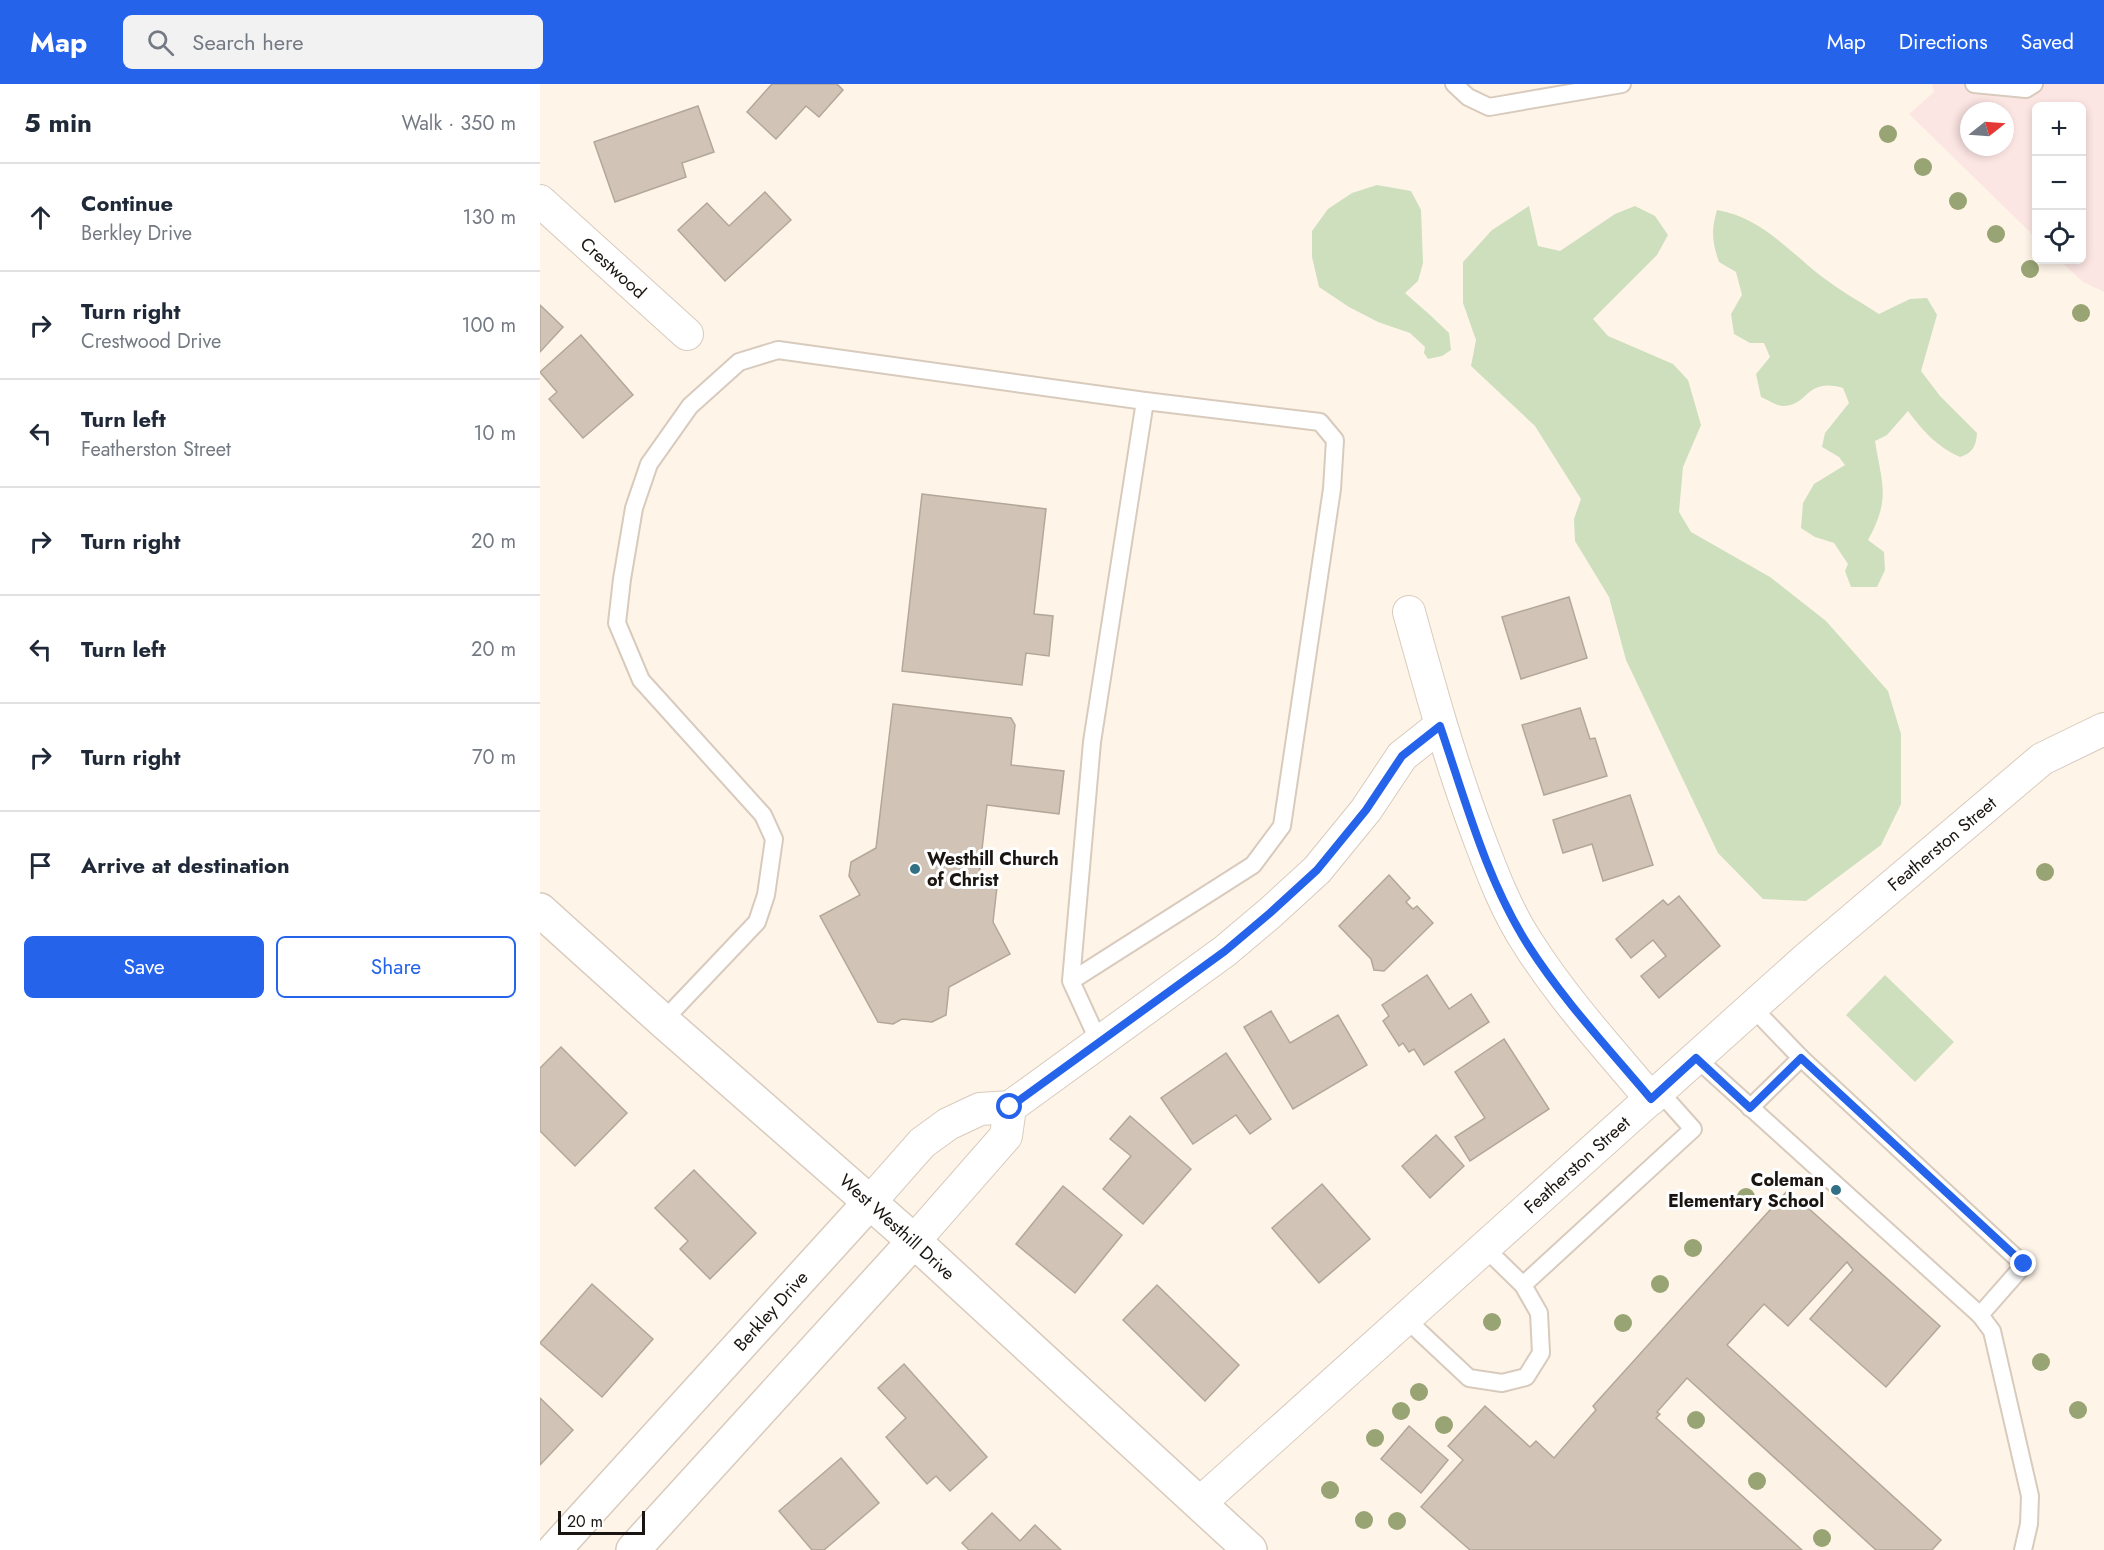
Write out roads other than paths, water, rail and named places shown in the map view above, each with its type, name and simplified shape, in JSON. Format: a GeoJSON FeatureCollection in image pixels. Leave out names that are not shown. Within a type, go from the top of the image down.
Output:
{"type":"FeatureCollection","features":[{"type":"Feature","properties":{"kind":"street","name":"Crestwood"},"geometry":{"type":"LineString","coordinates":[[540,201],[687,334]]}},
{"type":"Feature","properties":{"kind":"street"},"geometry":{"type":"LineString","coordinates":[[1409,612],[1440,726],[1499,892],[1528,945],[1564,995],[1655,1095]]}},
{"type":"Feature","properties":{"kind":"street"},"geometry":{"type":"LineString","coordinates":[[633,1550],[914,1241],[1006,1136],[1010,1107],[1225,951],[1317,870],[1366,810],[1402,756],[1440,726]]}},
{"type":"Feature","properties":{"kind":"street","name":"Featherston Street"},"geometry":{"type":"LineString","coordinates":[[1200,1503],[1806,959],[2042,759],[2104,729]]}},
{"type":"Feature","properties":{"kind":"street","name":"West Westhill Drive"},"geometry":{"type":"LineString","coordinates":[[540,910],[663,1022],[914,1241],[1250,1550]]}},
{"type":"Feature","properties":{"kind":"street","name":"Berkley Drive"},"geometry":{"type":"LineString","coordinates":[[554,1550],[922,1143],[948,1124],[980,1109],[1010,1107]]}},
{"type":"Feature","properties":{"kind":"lane"},"geometry":{"type":"LineString","coordinates":[[1454,84],[1468,97],[1489,107],[1622,84]]}},
{"type":"Feature","properties":{"kind":"lane"},"geometry":{"type":"LineString","coordinates":[[1974,84],[2026,89],[2034,84]]}},
{"type":"Feature","properties":{"kind":"lane"},"geometry":{"type":"LineString","coordinates":[[663,1022],[757,922],[766,895],[774,839],[763,815],[641,680],[616,623],[634,508],[649,464],[690,406],[739,362],[778,350],[1145,401],[1320,422],[1335,440],[1332,489],[1282,826],[1253,865],[1071,981]]}},
{"type":"Feature","properties":{"kind":"lane"},"geometry":{"type":"LineString","coordinates":[[1099,1042],[1071,981],[1092,742],[1145,401]]}},
{"type":"Feature","properties":{"kind":"lane"},"geometry":{"type":"LineString","coordinates":[[1753,1008],[1801,1058],[2024,1264],[1980,1315]]}},
{"type":"Feature","properties":{"kind":"lane"},"geometry":{"type":"LineString","coordinates":[[1696,1058],[1980,1315],[1992,1331],[2030,1496],[2029,1524],[2024,1550]]}},
{"type":"Feature","properties":{"kind":"lane"},"geometry":{"type":"LineString","coordinates":[[1750,1108],[1801,1058]]}},
{"type":"Feature","properties":{"kind":"lane"},"geometry":{"type":"LineString","coordinates":[[1523,1285],[1693,1129],[1655,1095]]}},
{"type":"Feature","properties":{"kind":"lane"},"geometry":{"type":"LineString","coordinates":[[1406,1319],[1469,1378],[1502,1383],[1526,1377],[1541,1353],[1539,1313],[1523,1285],[1485,1248]]}},
{"type":"Feature","properties":{"kind":"place","name":"Westhill Church of Christ"},"geometry":{"type":"Point","coordinates":[915,869]}},
{"type":"Feature","properties":{"kind":"place","name":"Coleman Elementary School"},"geometry":{"type":"Point","coordinates":[1836,1190]}}]}
